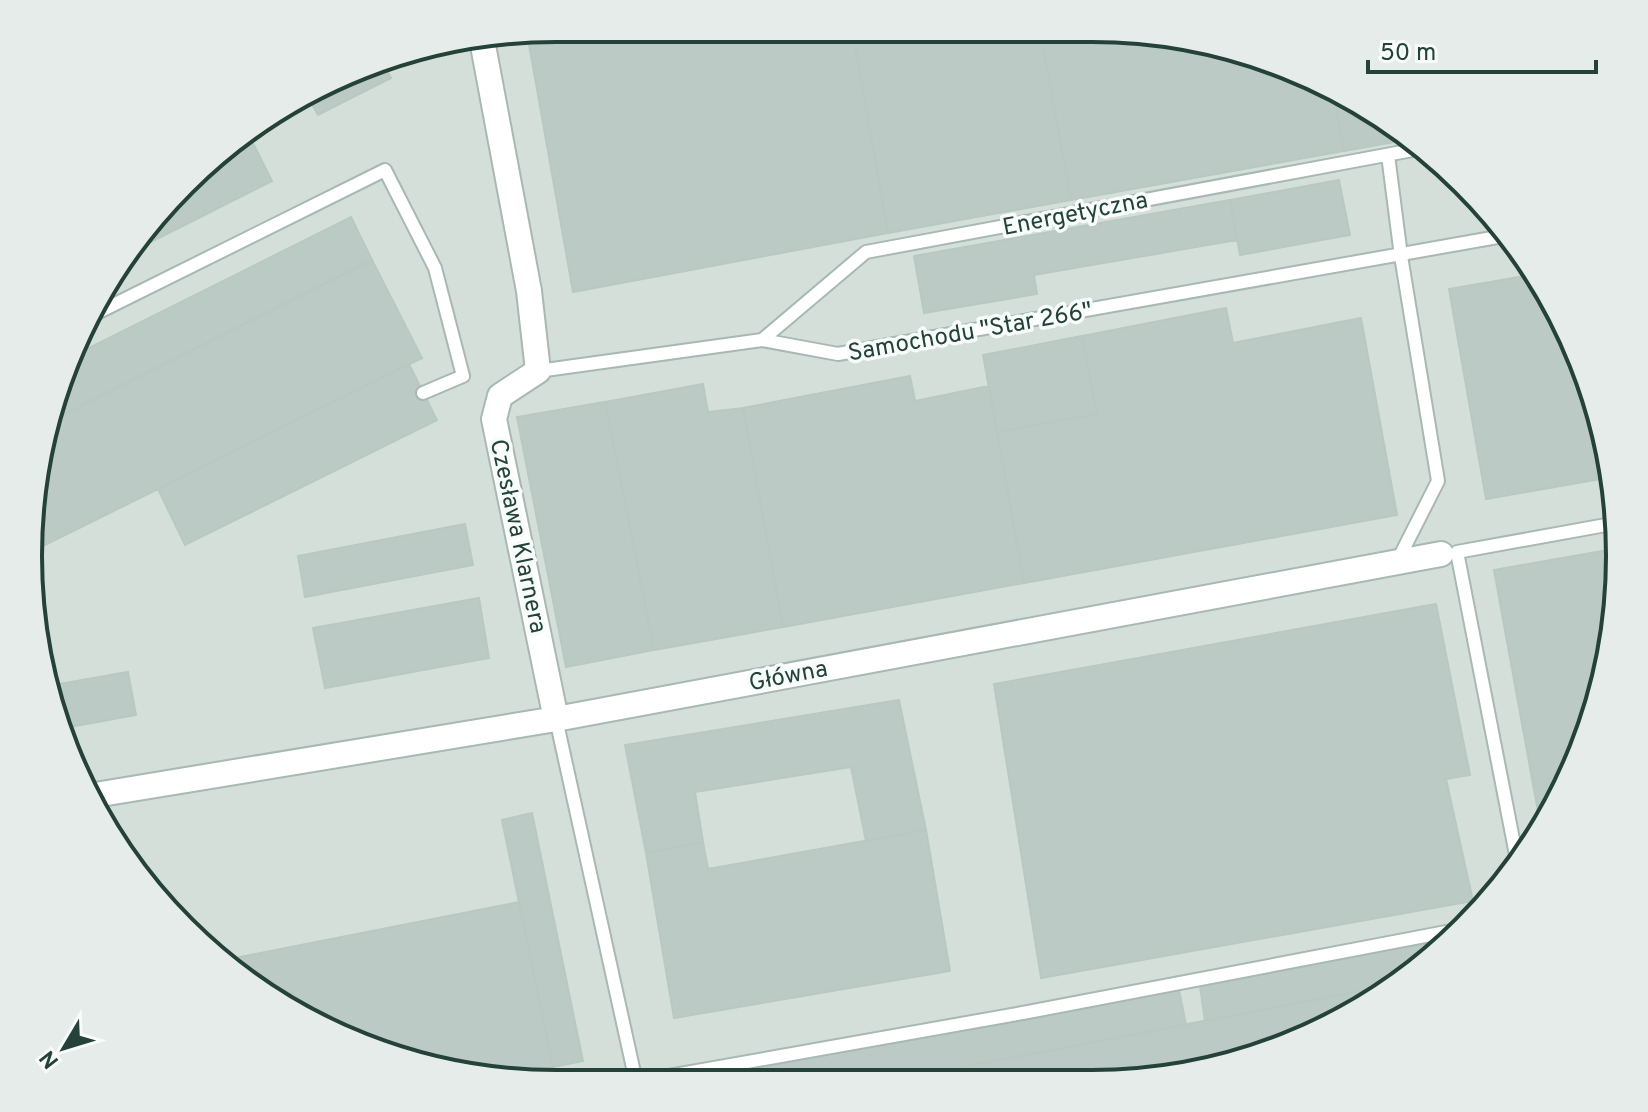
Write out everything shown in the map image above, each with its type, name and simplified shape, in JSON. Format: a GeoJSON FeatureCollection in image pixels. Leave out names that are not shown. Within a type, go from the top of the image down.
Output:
{"type":"FeatureCollection","features":[{"type":"Feature","properties":{"kind":"street"},"geometry":{"type":"LineString","coordinates":[[483,47],[529,291],[538,371]]}},
{"type":"Feature","properties":{"kind":"street","name":"Czesława Klarnera"},"geometry":{"type":"LineString","coordinates":[[538,371],[500,396],[494,419],[556,719]]}},
{"type":"Feature","properties":{"kind":"street","name":"Główna"},"geometry":{"type":"LineString","coordinates":[[101,794],[556,719],[1398,560],[1449,553]]}},
{"type":"Feature","properties":{"kind":"lane","name":"Energetyczna"},"geometry":{"type":"LineString","coordinates":[[762,340],[866,252],[1408,151]]}},
{"type":"Feature","properties":{"kind":"lane"},"geometry":{"type":"LineString","coordinates":[[1388,155],[1401,256],[1438,481],[1398,560]]}},
{"type":"Feature","properties":{"kind":"lane"},"geometry":{"type":"LineString","coordinates":[[106,309],[385,170],[435,268],[463,376],[423,393]]}},
{"type":"Feature","properties":{"kind":"lane","name":"Samochodu \"Star 266\""},"geometry":{"type":"LineString","coordinates":[[538,371],[762,340],[838,354],[1495,238]]}},
{"type":"Feature","properties":{"kind":"lane"},"geometry":{"type":"LineString","coordinates":[[1514,849],[1449,553],[1605,525]]}},
{"type":"Feature","properties":{"kind":"lane","name":"Czesława Klarnera"},"geometry":{"type":"LineString","coordinates":[[556,719],[634,1070]]}},
{"type":"Feature","properties":{"kind":"lane"},"geometry":{"type":"LineString","coordinates":[[702,1070],[1440,933]]}},
{"type":"Feature","properties":{"kind":"shaded area"},"geometry":{"type":"Polygon","coordinates":[[[556,42],[1126,43],[1192,52],[1257,69],[1349,111],[1405,148],[1455,193],[1500,243],[1537,299],[1567,359],[1588,423],[1602,489],[1606,556],[1602,623],[1588,689],[1567,753],[1537,813],[1500,869],[1431,942],[1378,983],[1326,1013],[1148,1067],[1126,1069],[556,1070],[489,1066],[423,1052],[359,1031],[299,1001],[243,964],[217,942],[148,869],[95,783],[69,721],[60,689],[46,623],[43,590],[46,489],[69,391],[111,299],[148,243],[170,217],[217,170],[270,129],[359,81],[423,60],[489,46],[556,42]]]}},
{"type":"Feature","properties":{"kind":"building"},"geometry":{"type":"Polygon","coordinates":[[[855,42],[888,233],[573,292],[529,43],[855,42]]]}},
{"type":"Feature","properties":{"kind":"building"},"geometry":{"type":"Polygon","coordinates":[[[855,42],[1042,42],[1071,200],[888,233],[855,42]]]}},
{"type":"Feature","properties":{"kind":"building"},"geometry":{"type":"Polygon","coordinates":[[[1042,42],[1126,43],[1192,52],[1257,69],[1335,104],[1344,151],[1071,200],[1042,42]]]}},
{"type":"Feature","properties":{"kind":"building"},"geometry":{"type":"Polygon","coordinates":[[[387,70],[391,78],[318,115],[312,104],[387,70]]]}},
{"type":"Feature","properties":{"kind":"building"},"geometry":{"type":"Polygon","coordinates":[[[1335,104],[1396,142],[1344,151],[1335,104]]]}},
{"type":"Feature","properties":{"kind":"building"},"geometry":{"type":"Polygon","coordinates":[[[252,141],[272,181],[148,244],[193,193],[252,141]]]}},
{"type":"Feature","properties":{"kind":"building"},"geometry":{"type":"Polygon","coordinates":[[[1339,180],[1350,235],[1240,255],[1230,200],[1339,180]]]}},
{"type":"Feature","properties":{"kind":"building"},"geometry":{"type":"Polygon","coordinates":[[[1230,200],[1237,240],[1034,275],[1037,294],[924,313],[914,256],[1230,200]]]}},
{"type":"Feature","properties":{"kind":"building"},"geometry":{"type":"Polygon","coordinates":[[[351,217],[372,260],[62,415],[85,350],[351,217]]]}},
{"type":"Feature","properties":{"kind":"building"},"geometry":{"type":"Polygon","coordinates":[[[372,260],[422,358],[42,546],[46,489],[62,415],[372,260]]]}},
{"type":"Feature","properties":{"kind":"building"},"geometry":{"type":"Polygon","coordinates":[[[1523,276],[1567,359],[1588,423],[1600,479],[1486,499],[1449,289],[1523,276]]]}},
{"type":"Feature","properties":{"kind":"building"},"geometry":{"type":"Polygon","coordinates":[[[1226,308],[1233,343],[1361,318],[1397,515],[1024,583],[997,432],[1097,414],[1082,336],[1226,308]]]}},
{"type":"Feature","properties":{"kind":"building"},"geometry":{"type":"Polygon","coordinates":[[[1082,336],[1097,414],[997,432],[983,355],[1082,336]]]}},
{"type":"Feature","properties":{"kind":"building"},"geometry":{"type":"Polygon","coordinates":[[[409,364],[437,420],[185,545],[158,489],[409,364]]]}},
{"type":"Feature","properties":{"kind":"building"},"geometry":{"type":"Polygon","coordinates":[[[910,376],[915,401],[989,386],[1024,583],[783,627],[743,408],[910,376]]]}},
{"type":"Feature","properties":{"kind":"building"},"geometry":{"type":"Polygon","coordinates":[[[703,384],[708,412],[743,408],[783,627],[654,650],[605,402],[703,384]]]}},
{"type":"Feature","properties":{"kind":"building"},"geometry":{"type":"Polygon","coordinates":[[[605,402],[654,650],[566,667],[517,417],[605,402]]]}},
{"type":"Feature","properties":{"kind":"building"},"geometry":{"type":"Polygon","coordinates":[[[465,524],[473,565],[305,597],[298,556],[465,524]]]}},
{"type":"Feature","properties":{"kind":"building"},"geometry":{"type":"Polygon","coordinates":[[[1606,550],[1602,623],[1588,689],[1567,753],[1538,811],[1494,570],[1606,550]]]}},
{"type":"Feature","properties":{"kind":"building"},"geometry":{"type":"Polygon","coordinates":[[[479,598],[489,658],[325,688],[313,628],[479,598]]]}},
{"type":"Feature","properties":{"kind":"building"},"geometry":{"type":"Polygon","coordinates":[[[1436,604],[1470,775],[1446,779],[1473,900],[1041,978],[994,684],[1436,604]]]}},
{"type":"Feature","properties":{"kind":"building"},"geometry":{"type":"Polygon","coordinates":[[[128,672],[136,715],[71,727],[59,684],[128,672]]]}},
{"type":"Feature","properties":{"kind":"building"},"geometry":{"type":"Polygon","coordinates":[[[899,700],[926,830],[866,841],[851,767],[695,792],[703,842],[646,853],[625,745],[899,700]]]}},
{"type":"Feature","properties":{"kind":"building"},"geometry":{"type":"Polygon","coordinates":[[[532,813],[583,1061],[553,1067],[502,820],[532,813]]]}},
{"type":"Feature","properties":{"kind":"building"},"geometry":{"type":"Polygon","coordinates":[[[926,830],[950,971],[674,1018],[646,853],[703,842],[708,869],[926,830]]]}},
{"type":"Feature","properties":{"kind":"building"},"geometry":{"type":"Polygon","coordinates":[[[519,902],[553,1067],[540,1070],[489,1066],[391,1043],[299,1001],[236,958],[519,902]]]}},
{"type":"Feature","properties":{"kind":"building"},"geometry":{"type":"Polygon","coordinates":[[[1430,943],[1367,990],[1205,1021],[1200,986],[1430,943]]]}},
{"type":"Feature","properties":{"kind":"building"},"geometry":{"type":"Polygon","coordinates":[[[1177,980],[1186,1025],[947,1070],[724,1070],[1177,980]]]}},
{"type":"Feature","properties":{"kind":"building"},"geometry":{"type":"Polygon","coordinates":[[[1367,990],[1289,1031],[1192,1060],[1126,1069],[946,1070],[1367,990]]]}}]}
